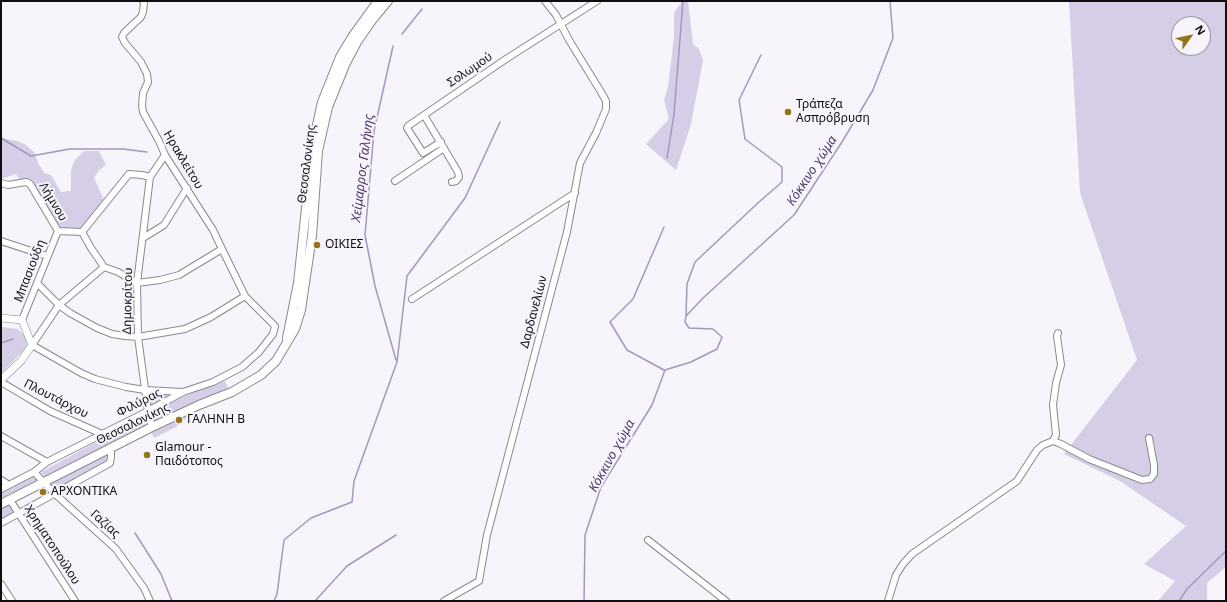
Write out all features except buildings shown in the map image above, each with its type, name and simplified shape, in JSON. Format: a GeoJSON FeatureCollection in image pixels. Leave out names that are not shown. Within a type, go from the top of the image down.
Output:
{"type":"FeatureCollection","features":[{"type":"Feature","properties":{"kind":"main road","name":"Θεσσαλονίκης"},"geometry":{"type":"LineString","coordinates":[[286,343],[298,283],[312,143],[322,102],[340,57],[362,22],[378,1]]}},
{"type":"Feature","properties":{"kind":"main road","name":"Θεσσαλονίκης"},"geometry":{"type":"LineString","coordinates":[[1,504],[152,427],[199,405],[232,392],[261,375],[276,360],[295,329],[301,310],[312,236],[318,151],[328,107],[345,65],[357,42],[373,18],[388,1]]}},
{"type":"Feature","properties":{"kind":"street","name":"Ηρακλείτου"},"geometry":{"type":"LineString","coordinates":[[143,1],[143,12],[141,17],[124,32],[122,37],[125,43],[141,62],[147,74],[148,82],[142,93],[143,112],[165,155],[214,230],[245,296],[275,326]]}},
{"type":"Feature","properties":{"kind":"street","name":"Δαρδανελίων"},"geometry":{"type":"LineString","coordinates":[[444,601],[479,581],[487,535],[567,232],[580,163],[606,109],[606,101],[572,46],[556,16],[545,1]]}},
{"type":"Feature","properties":{"kind":"street","name":"Σολωμού"},"geometry":{"type":"LineString","coordinates":[[442,145],[423,153],[407,128],[408,126],[483,74],[597,1]]}},
{"type":"Feature","properties":{"kind":"street"},"geometry":{"type":"LineString","coordinates":[[424,115],[458,172],[459,177],[456,181],[452,182]]}},
{"type":"Feature","properties":{"kind":"street"},"geometry":{"type":"LineString","coordinates":[[395,181],[442,145]]}},
{"type":"Feature","properties":{"kind":"street","name":"Δημοκρίτου"},"geometry":{"type":"LineString","coordinates":[[152,427],[148,411],[138,337],[137,283],[150,177],[165,155]]}},
{"type":"Feature","properties":{"kind":"street"},"geometry":{"type":"LineString","coordinates":[[82,232],[129,174],[150,177]]}},
{"type":"Feature","properties":{"kind":"street","name":"Λήμνου"},"geometry":{"type":"LineString","coordinates":[[1,183],[8,185],[26,182],[30,184],[58,231]]}},
{"type":"Feature","properties":{"kind":"street"},"geometry":{"type":"LineString","coordinates":[[143,238],[164,225],[187,188]]}},
{"type":"Feature","properties":{"kind":"street"},"geometry":{"type":"LineString","coordinates":[[412,299],[575,193]]}},
{"type":"Feature","properties":{"kind":"street"},"geometry":{"type":"LineString","coordinates":[[58,231],[82,232]]}},
{"type":"Feature","properties":{"kind":"street","name":"Μπασιούδη"},"geometry":{"type":"LineString","coordinates":[[22,320],[38,284],[47,256],[58,231]]}},
{"type":"Feature","properties":{"kind":"street"},"geometry":{"type":"LineString","coordinates":[[82,232],[104,267],[118,272],[137,283],[160,280],[179,275],[222,249]]}},
{"type":"Feature","properties":{"kind":"street"},"geometry":{"type":"LineString","coordinates":[[1,241],[47,256]]}},
{"type":"Feature","properties":{"kind":"street"},"geometry":{"type":"LineString","coordinates":[[1,381],[21,361],[59,305],[104,267]]}},
{"type":"Feature","properties":{"kind":"street"},"geometry":{"type":"LineString","coordinates":[[38,284],[59,305],[102,330],[112,334],[138,337],[177,331],[192,326],[245,296]]}},
{"type":"Feature","properties":{"kind":"street"},"geometry":{"type":"LineString","coordinates":[[1,318],[22,320],[32,344],[81,373],[95,379],[145,390],[184,392]]}},
{"type":"Feature","properties":{"kind":"street","name":"Φιλύρας"},"geometry":{"type":"LineString","coordinates":[[1,489],[34,472],[47,462],[184,392],[213,382],[242,367],[259,352],[273,334],[275,326]]}},
{"type":"Feature","properties":{"kind":"street"},"geometry":{"type":"LineString","coordinates":[[1053,441],[1056,435],[1053,405],[1056,383],[1061,365],[1057,336],[1058,333]]}},
{"type":"Feature","properties":{"kind":"street","name":"Πλουτάρχου"},"geometry":{"type":"LineString","coordinates":[[1,381],[50,411],[102,434]]}},
{"type":"Feature","properties":{"kind":"street"},"geometry":{"type":"LineString","coordinates":[[1,436],[47,462]]}},
{"type":"Feature","properties":{"kind":"street"},"geometry":{"type":"LineString","coordinates":[[888,601],[896,575],[912,554],[1016,481],[1037,450],[1043,444],[1053,441],[1089,459],[1142,480],[1150,480],[1154,474],[1154,465],[1149,438]]}},
{"type":"Feature","properties":{"kind":"street"},"geometry":{"type":"LineString","coordinates":[[1,523],[110,463],[111,448]]}},
{"type":"Feature","properties":{"kind":"street","name":"Γαζίας"},"geometry":{"type":"LineString","coordinates":[[34,472],[55,494],[116,549],[144,588],[150,601]]}},
{"type":"Feature","properties":{"kind":"street"},"geometry":{"type":"LineString","coordinates":[[1,480],[9,485]]}},
{"type":"Feature","properties":{"kind":"street","name":"Χρηματοπούλου"},"geometry":{"type":"LineString","coordinates":[[10,500],[75,601]]}},
{"type":"Feature","properties":{"kind":"street"},"geometry":{"type":"LineString","coordinates":[[648,540],[726,601]]}},
{"type":"Feature","properties":{"kind":"street"},"geometry":{"type":"LineString","coordinates":[[1,584],[12,601]]}},
{"type":"Feature","properties":{"kind":"shaded area"},"geometry":{"type":"Polygon","coordinates":[[[682,1],[688,1],[693,44],[699,49],[703,60],[691,124],[676,170],[646,144],[669,119],[664,100],[668,87],[674,37],[674,13],[682,1]]]}},
{"type":"Feature","properties":{"kind":"shaded area"},"geometry":{"type":"Polygon","coordinates":[[[1069,1],[1226,1],[1226,567],[1207,583],[1207,601],[1158,601],[1175,581],[1144,564],[1186,526],[1120,481],[1064,454],[1137,360],[1080,193],[1069,1]]]}},
{"type":"Feature","properties":{"kind":"shaded area"},"geometry":{"type":"Polygon","coordinates":[[[1,138],[17,141],[26,145],[34,152],[44,173],[51,175],[61,192],[71,191],[71,170],[75,160],[84,151],[99,151],[106,165],[99,170],[94,178],[105,202],[87,228],[57,230],[37,190],[20,180],[16,174],[1,179],[1,138]]]}},
{"type":"Feature","properties":{"kind":"shaded area"},"geometry":{"type":"Polygon","coordinates":[[[1,327],[18,329],[25,336],[27,344],[25,349],[1,374],[1,327]]]}},
{"type":"Feature","properties":{"kind":"shaded area"},"geometry":{"type":"Polygon","coordinates":[[[225,381],[229,389],[154,421],[152,413],[182,397],[225,381]]]}},
{"type":"Feature","properties":{"kind":"shaded area"},"geometry":{"type":"Polygon","coordinates":[[[149,394],[175,394],[151,407],[149,394]]]}},
{"type":"Feature","properties":{"kind":"shaded area"},"geometry":{"type":"Polygon","coordinates":[[[192,413],[176,427],[154,438],[151,432],[152,431],[192,413]]]}},
{"type":"Feature","properties":{"kind":"shaded area"},"geometry":{"type":"Polygon","coordinates":[[[141,418],[147,420],[145,426],[46,478],[41,472],[141,418]]]}},
{"type":"Feature","properties":{"kind":"shaded area"},"geometry":{"type":"Polygon","coordinates":[[[109,454],[107,463],[56,490],[50,484],[109,454]]]}},
{"type":"Feature","properties":{"kind":"shaded area"},"geometry":{"type":"Polygon","coordinates":[[[31,476],[37,478],[35,484],[1,500],[1,492],[31,476]]]}},
{"type":"Feature","properties":{"kind":"shaded area"},"geometry":{"type":"Polygon","coordinates":[[[7,505],[12,505],[14,510],[1,520],[1,508],[7,505]]]}},
{"type":"Feature","properties":{"kind":"waterway","name":"Κόκκινο χώμα"},"geometry":{"type":"LineString","coordinates":[[667,158],[674,114],[683,1]]}},
{"type":"Feature","properties":{"kind":"waterway","name":"Κόκκινο χώμα"},"geometry":{"type":"LineString","coordinates":[[584,601],[585,535],[601,487],[652,405],[665,370],[691,362],[717,349],[722,337],[713,329],[689,328],[685,322],[686,316],[703,298],[794,215],[842,142],[873,90],[893,38],[890,1]]}},
{"type":"Feature","properties":{"kind":"waterway"},"geometry":{"type":"LineString","coordinates":[[402,34],[422,9]]}},
{"type":"Feature","properties":{"kind":"waterway","name":"Χείμαρρος Γαλήνης"},"geometry":{"type":"LineString","coordinates":[[393,46],[374,131],[365,235],[375,286],[396,360]]}},
{"type":"Feature","properties":{"kind":"waterway","name":"Κόκκινο χώμα"},"geometry":{"type":"LineString","coordinates":[[686,316],[687,284],[695,262],[782,182],[782,167],[745,139],[739,100],[761,55]]}},
{"type":"Feature","properties":{"kind":"waterway","name":"Χείμαρρος Γαλήνης"},"geometry":{"type":"LineString","coordinates":[[274,601],[277,594],[284,540],[311,518],[352,502],[354,481],[397,362],[407,276],[465,198],[500,122]]}},
{"type":"Feature","properties":{"kind":"waterway"},"geometry":{"type":"LineString","coordinates":[[1,138],[31,156],[70,149],[123,149],[147,152]]}},
{"type":"Feature","properties":{"kind":"waterway","name":"Κόκκινο χώμα"},"geometry":{"type":"LineString","coordinates":[[664,227],[633,299],[610,322],[627,350],[664,370]]}},
{"type":"Feature","properties":{"kind":"waterway"},"geometry":{"type":"LineString","coordinates":[[1,343],[13,339]]}},
{"type":"Feature","properties":{"kind":"waterway"},"geometry":{"type":"LineString","coordinates":[[135,533],[161,574],[172,601]]}},
{"type":"Feature","properties":{"kind":"waterway"},"geometry":{"type":"LineString","coordinates":[[315,601],[347,566],[396,535]]}},
{"type":"Feature","properties":{"kind":"waterway"},"geometry":{"type":"LineString","coordinates":[[1179,601],[1187,589],[1226,551]]}},
{"type":"Feature","properties":{"kind":"place","name":"Τράπεζα Ασπρόβρυση"},"geometry":{"type":"Point","coordinates":[788,112]}},
{"type":"Feature","properties":{"kind":"place","name":"ΟΙΚΙΕΣ"},"geometry":{"type":"Point","coordinates":[317,245]}},
{"type":"Feature","properties":{"kind":"place","name":"ΓΑΛΗΝΗ Β"},"geometry":{"type":"Point","coordinates":[179,420]}},
{"type":"Feature","properties":{"kind":"place","name":"Glamour - Παιδότοπος"},"geometry":{"type":"Point","coordinates":[147,455]}},
{"type":"Feature","properties":{"kind":"place","name":"ΑΡΧΟΝΤΙΚΑ"},"geometry":{"type":"Point","coordinates":[43,492]}}]}
